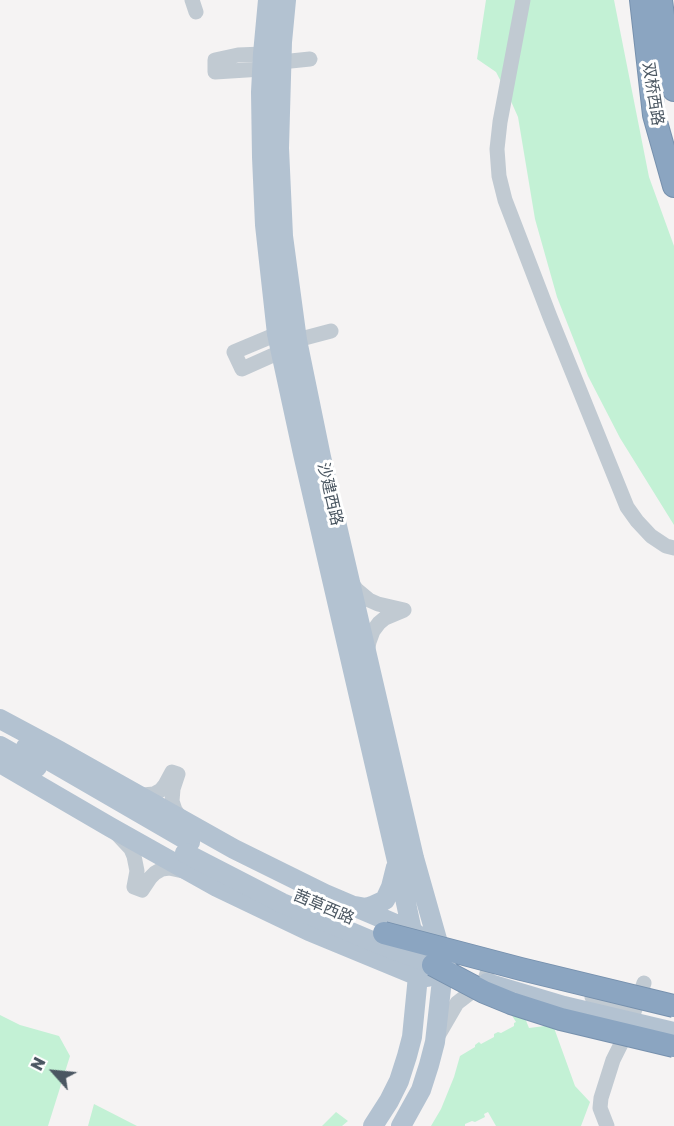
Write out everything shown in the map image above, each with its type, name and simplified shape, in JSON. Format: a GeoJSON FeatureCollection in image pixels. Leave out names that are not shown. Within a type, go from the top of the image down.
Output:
{"type":"FeatureCollection","features":[{"type":"Feature","properties":{"kind":"highway"},"geometry":{"type":"LineString","coordinates":[[631,0],[642,93],[648,118],[672,178]]}},
{"type":"Feature","properties":{"kind":"highway","name":"双桥西路"},"geometry":{"type":"LineString","coordinates":[[641,0],[654,115],[672,178]]}},
{"type":"Feature","properties":{"kind":"highway","name":"双桥西路"},"geometry":{"type":"LineString","coordinates":[[661,0],[674,90]]}},
{"type":"Feature","properties":{"kind":"highway"},"geometry":{"type":"LineString","coordinates":[[384,933],[520,969],[674,1005]]}},
{"type":"Feature","properties":{"kind":"highway"},"geometry":{"type":"LineString","coordinates":[[433,968],[511,1003],[561,1019],[674,1046]]}},
{"type":"Feature","properties":{"kind":"main road","name":"沙建西路"},"geometry":{"type":"LineString","coordinates":[[268,0],[262,62],[262,146],[268,264],[278,343],[412,931],[433,968]]}},
{"type":"Feature","properties":{"kind":"main road","name":"沙建西路"},"geometry":{"type":"LineString","coordinates":[[286,0],[281,62],[280,197],[297,340],[321,457],[414,858],[433,968]]}},
{"type":"Feature","properties":{"kind":"main road"},"geometry":{"type":"LineString","coordinates":[[0,719],[255,860],[325,894],[412,931],[433,968],[435,1042],[421,1090],[401,1126]]}},
{"type":"Feature","properties":{"kind":"main road","name":"茜草西路"},"geometry":{"type":"LineString","coordinates":[[0,732],[282,903],[433,968],[527,996],[674,1032]]}},
{"type":"Feature","properties":{"kind":"main road","name":"茜草西路"},"geometry":{"type":"LineString","coordinates":[[0,746],[188,847],[384,933],[455,960],[530,984],[674,1020]]}},
{"type":"Feature","properties":{"kind":"main road"},"geometry":{"type":"LineString","coordinates":[[0,763],[189,872],[309,931],[433,968]]}},
{"type":"Feature","properties":{"kind":"main road"},"geometry":{"type":"LineString","coordinates":[[352,905],[366,908],[385,900],[391,887],[397,861]]}},
{"type":"Feature","properties":{"kind":"main road"},"geometry":{"type":"LineString","coordinates":[[309,931],[325,894]]}},
{"type":"Feature","properties":{"kind":"main road"},"geometry":{"type":"LineString","coordinates":[[373,1126],[399,1081],[433,968]]}},
{"type":"Feature","properties":{"kind":"street"},"geometry":{"type":"LineString","coordinates":[[523,0],[500,122],[498,158],[503,192],[550,318],[627,507],[651,536],[666,546],[674,548]]}},
{"type":"Feature","properties":{"kind":"street"},"geometry":{"type":"LineString","coordinates":[[262,62],[310,59]]}},
{"type":"Feature","properties":{"kind":"street"},"geometry":{"type":"LineString","coordinates":[[278,343],[331,331]]}},
{"type":"Feature","properties":{"kind":"street"},"geometry":{"type":"LineString","coordinates":[[350,580],[357,590],[369,600],[404,610],[379,623],[369,642],[367,656]]}},
{"type":"Feature","properties":{"kind":"street"},"geometry":{"type":"LineString","coordinates":[[0,712],[58,750]]}},
{"type":"Feature","properties":{"kind":"street"},"geometry":{"type":"LineString","coordinates":[[135,794],[154,794],[165,785],[172,772],[178,774],[172,801],[179,817],[184,822]]}},
{"type":"Feature","properties":{"kind":"street"},"geometry":{"type":"LineString","coordinates":[[110,827],[131,849],[134,856],[137,871],[134,887],[142,890],[155,873],[169,868],[189,872]]}},
{"type":"Feature","properties":{"kind":"street"},"geometry":{"type":"LineString","coordinates":[[482,990],[489,967]]}},
{"type":"Feature","properties":{"kind":"street"},"geometry":{"type":"LineString","coordinates":[[433,968],[489,967],[635,1009]]}},
{"type":"Feature","properties":{"kind":"street"},"geometry":{"type":"LineString","coordinates":[[433,968],[482,990],[627,1032]]}},
{"type":"Feature","properties":{"kind":"street"},"geometry":{"type":"LineString","coordinates":[[607,1126],[600,1108],[601,1098],[613,1060],[627,1032],[644,983]]}},
{"type":"Feature","properties":{"kind":"street"},"geometry":{"type":"LineString","coordinates":[[435,1042],[457,1003],[470,993],[482,990]]}},
{"type":"Feature","properties":{"kind":"green space"},"geometry":{"type":"Polygon","coordinates":[[[486,0],[614,0],[649,177],[674,246],[674,525],[620,438],[588,376],[557,297],[535,219],[518,117],[496,72],[477,59],[486,0]]]}},
{"type":"Feature","properties":{"kind":"green space"},"geometry":{"type":"Polygon","coordinates":[[[511,1014],[525,1018],[529,1028],[553,1025],[575,1086],[590,1102],[581,1126],[496,1126],[488,1112],[484,1114],[485,1117],[465,1124],[465,1126],[431,1126],[441,1109],[460,1056],[479,1042],[481,1044],[494,1037],[494,1034],[514,1026],[516,1022],[511,1014]]]}},
{"type":"Feature","properties":{"kind":"green space"},"geometry":{"type":"Polygon","coordinates":[[[0,1015],[20,1025],[59,1036],[70,1056],[48,1126],[0,1126],[0,1015]]]}},
{"type":"Feature","properties":{"kind":"green space"},"geometry":{"type":"Polygon","coordinates":[[[94,1104],[137,1126],[88,1126],[94,1104]]]}},
{"type":"Feature","properties":{"kind":"green space"},"geometry":{"type":"Polygon","coordinates":[[[336,1112],[348,1121],[342,1126],[322,1126],[336,1112]]]}}]}
